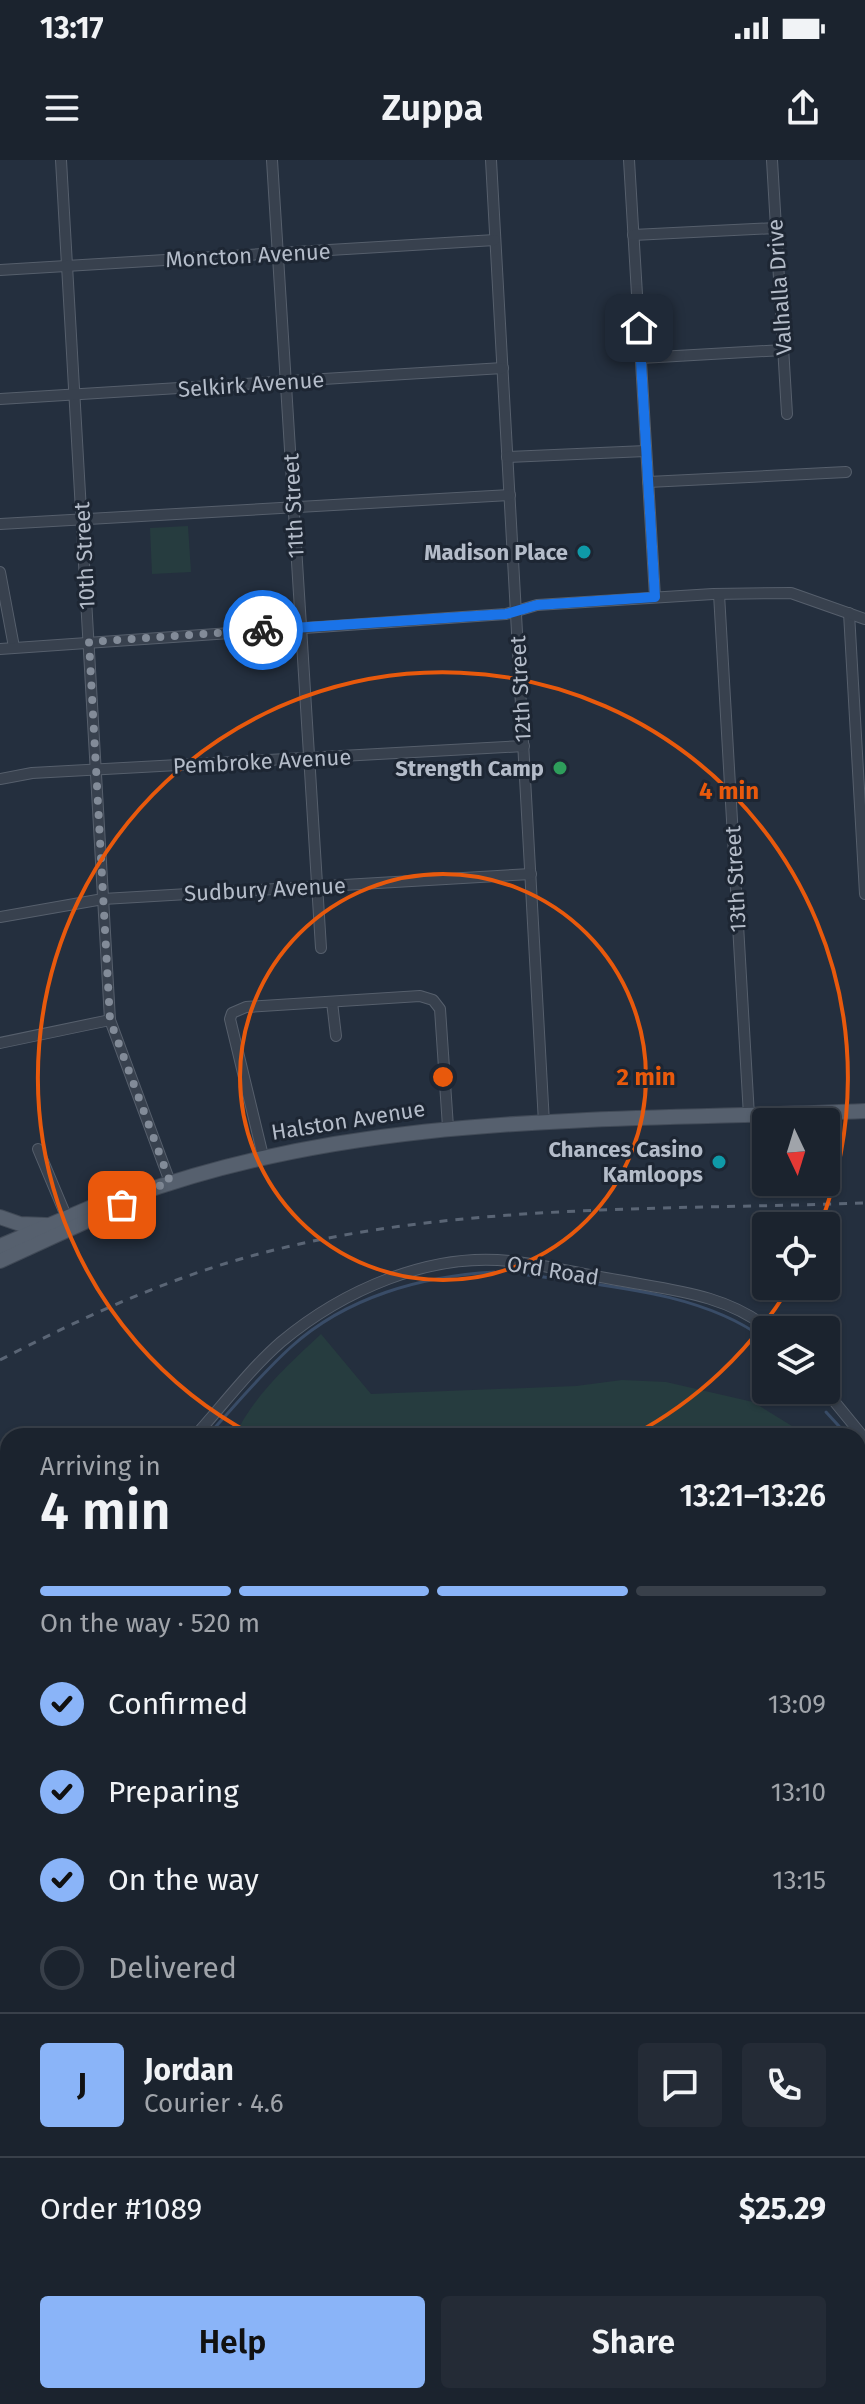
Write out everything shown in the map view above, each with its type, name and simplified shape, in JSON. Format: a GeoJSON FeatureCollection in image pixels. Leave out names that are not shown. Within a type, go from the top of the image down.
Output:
{"type":"FeatureCollection","features":[{"type":"Feature","properties":{"kind":"main road","name":"Halston Avenue"},"geometry":{"type":"LineString","coordinates":[[2,1251],[69,1223],[113,1198],[132,1196],[263,1156],[343,1140],[448,1127],[865,1111]]}},
{"type":"Feature","properties":{"kind":"main road"},"geometry":{"type":"LineString","coordinates":[[0,1217],[20,1224],[51,1225]]}},
{"type":"Feature","properties":{"kind":"main road","name":"Halston Avenue"},"geometry":{"type":"LineString","coordinates":[[2,1251],[51,1225],[69,1223]]}},
{"type":"Feature","properties":{"kind":"street","name":"10th Street"},"geometry":{"type":"LineString","coordinates":[[61,160],[110,1020],[170,1182]]}},
{"type":"Feature","properties":{"kind":"street","name":"11th Street"},"geometry":{"type":"LineString","coordinates":[[272,160],[321,948]]}},
{"type":"Feature","properties":{"kind":"street","name":"12th Street"},"geometry":{"type":"LineString","coordinates":[[491,160],[544,1123]]}},
{"type":"Feature","properties":{"kind":"street"},"geometry":{"type":"LineString","coordinates":[[629,160],[655,597]]}},
{"type":"Feature","properties":{"kind":"street","name":"Valhalla Drive"},"geometry":{"type":"LineString","coordinates":[[772,160],[787,414]]}},
{"type":"Feature","properties":{"kind":"street"},"geometry":{"type":"LineString","coordinates":[[633,235],[775,228]]}},
{"type":"Feature","properties":{"kind":"street","name":"Moncton Avenue"},"geometry":{"type":"LineString","coordinates":[[0,270],[495,240]]}},
{"type":"Feature","properties":{"kind":"street"},"geometry":{"type":"LineString","coordinates":[[641,358],[783,350]]}},
{"type":"Feature","properties":{"kind":"street","name":"Selkirk Avenue"},"geometry":{"type":"LineString","coordinates":[[0,399],[503,368]]}},
{"type":"Feature","properties":{"kind":"street"},"geometry":{"type":"LineString","coordinates":[[507,457],[646,451]]}},
{"type":"Feature","properties":{"kind":"street"},"geometry":{"type":"LineString","coordinates":[[648,482],[846,472]]}},
{"type":"Feature","properties":{"kind":"street"},"geometry":{"type":"LineString","coordinates":[[0,524],[510,495]]}},
{"type":"Feature","properties":{"kind":"street"},"geometry":{"type":"LineString","coordinates":[[0,572],[14,647]]}},
{"type":"Feature","properties":{"kind":"street"},"geometry":{"type":"LineString","coordinates":[[0,649],[516,611],[537,605],[719,594],[791,593],[865,619]]}},
{"type":"Feature","properties":{"kind":"street","name":"13th Street"},"geometry":{"type":"LineString","coordinates":[[719,594],[749,1116]]}},
{"type":"Feature","properties":{"kind":"street"},"geometry":{"type":"LineString","coordinates":[[849,613],[865,894]]}},
{"type":"Feature","properties":{"kind":"street","name":"Pembroke Avenue"},"geometry":{"type":"LineString","coordinates":[[0,779],[96,769],[524,746]]}},
{"type":"Feature","properties":{"kind":"street","name":"Sudbury Avenue"},"geometry":{"type":"LineString","coordinates":[[0,917],[103,899],[531,874]]}},
{"type":"Feature","properties":{"kind":"street"},"geometry":{"type":"LineString","coordinates":[[263,1156],[231,1027],[232,1013],[246,1007],[420,996],[433,1000],[440,1009],[448,1127]]}},
{"type":"Feature","properties":{"kind":"street"},"geometry":{"type":"LineString","coordinates":[[332,1002],[336,1036]]}},
{"type":"Feature","properties":{"kind":"street"},"geometry":{"type":"LineString","coordinates":[[0,1043],[110,1020]]}},
{"type":"Feature","properties":{"kind":"street"},"geometry":{"type":"LineString","coordinates":[[38,1149],[69,1223]]}},
{"type":"Feature","properties":{"kind":"street","name":"Ord Road"},"geometry":{"type":"LineString","coordinates":[[202,1428],[280,1343],[330,1306],[380,1282],[442,1264],[507,1260],[708,1296],[753,1316]]}},
{"type":"Feature","properties":{"kind":"street"},"geometry":{"type":"LineString","coordinates":[[836,1404],[856,1428]]}},
{"type":"Feature","properties":{"kind":"green space"},"geometry":{"type":"Polygon","coordinates":[[[188,526],[191,572],[152,574],[150,528],[188,526]]]}},
{"type":"Feature","properties":{"kind":"green space"},"geometry":{"type":"Polygon","coordinates":[[[321,1334],[371,1394],[576,1386],[622,1380],[666,1382],[752,1402],[795,1428],[239,1428],[262,1394],[321,1334]]]}},
{"type":"Feature","properties":{"kind":"waterway"},"geometry":{"type":"LineString","coordinates":[[214,1428],[280,1357],[336,1315],[360,1302],[413,1284],[494,1272]]}},
{"type":"Feature","properties":{"kind":"waterway"},"geometry":{"type":"LineString","coordinates":[[528,1275],[621,1288],[684,1301],[713,1311],[752,1331]]}},
{"type":"Feature","properties":{"kind":"waterway"},"geometry":{"type":"LineString","coordinates":[[826,1412],[841,1428]]}},
{"type":"Feature","properties":{"kind":"railway"},"geometry":{"type":"LineString","coordinates":[[0,1360],[100,1311],[168,1283],[274,1250],[346,1235],[493,1216],[865,1203]]}},
{"type":"Feature","properties":{"kind":"way so far"},"geometry":{"type":"LineString","coordinates":[[122,1205],[132,1196],[170,1182],[110,1020],[89,642],[263,630]]}},
{"type":"Feature","properties":{"kind":"place","name":"Madison Place"},"geometry":{"type":"Point","coordinates":[584,552]}},
{"type":"Feature","properties":{"kind":"place","name":"Strength Camp"},"geometry":{"type":"Point","coordinates":[560,768]}},
{"type":"Feature","properties":{"kind":"place","name":"Chances Casino Kamloops"},"geometry":{"type":"Point","coordinates":[719,1162]}},
{"type":"Feature","properties":{"kind":"route"},"geometry":{"type":"LineString","coordinates":[[263,630],[506,614],[537,605],[655,597],[639,328]]}}]}
